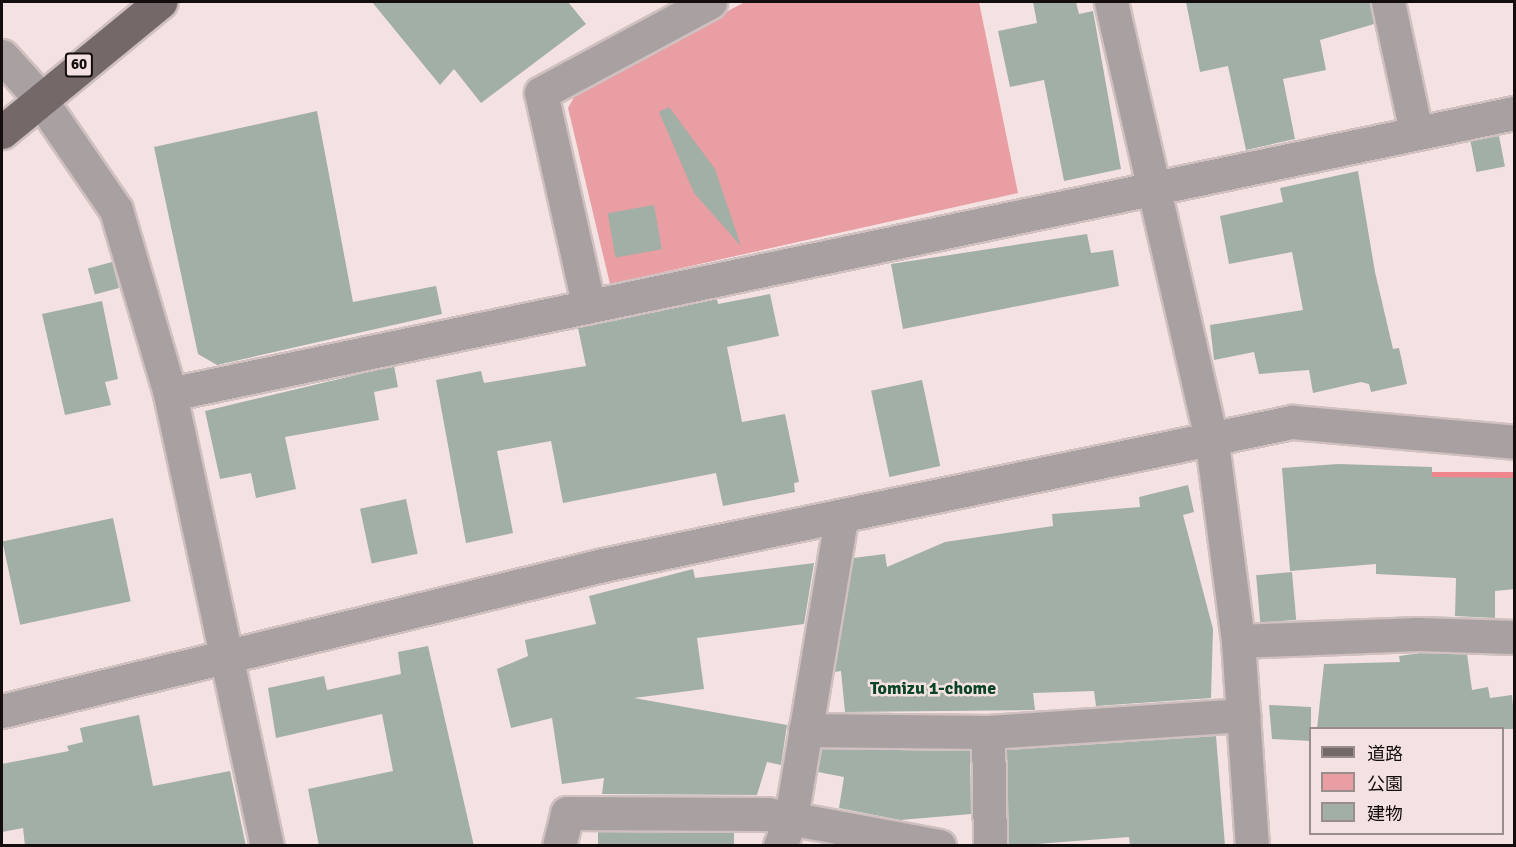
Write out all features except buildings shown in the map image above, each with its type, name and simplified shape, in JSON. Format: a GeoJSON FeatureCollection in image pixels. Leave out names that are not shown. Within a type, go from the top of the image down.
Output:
{"type":"FeatureCollection","features":[{"type":"Feature","properties":{"kind":"main road","name":"60"},"geometry":{"type":"LineString","coordinates":[[2,132],[38,96],[160,2]]}},
{"type":"Feature","properties":{"kind":"street"},"geometry":{"type":"LineString","coordinates":[[588,303],[540,93],[710,2]]}},
{"type":"Feature","properties":{"kind":"street"},"geometry":{"type":"LineString","coordinates":[[1111,2],[1150,187],[1212,443],[1238,641],[1252,846]]}},
{"type":"Feature","properties":{"kind":"street"},"geometry":{"type":"LineString","coordinates":[[1388,2],[1416,132]]}},
{"type":"Feature","properties":{"kind":"street"},"geometry":{"type":"LineString","coordinates":[[2,56],[38,96],[116,210],[170,394],[267,846]]}},
{"type":"Feature","properties":{"kind":"street"},"geometry":{"type":"LineString","coordinates":[[170,394],[588,303],[1515,113]]}},
{"type":"Feature","properties":{"kind":"street"},"geometry":{"type":"LineString","coordinates":[[2,711],[228,660],[603,565],[1212,443],[1292,422],[1515,442]]}},
{"type":"Feature","properties":{"kind":"street"},"geometry":{"type":"LineString","coordinates":[[785,832],[841,518]]}},
{"type":"Feature","properties":{"kind":"street"},"geometry":{"type":"LineString","coordinates":[[1238,641],[1418,634],[1515,638]]}},
{"type":"Feature","properties":{"kind":"street"},"geometry":{"type":"LineString","coordinates":[[805,730],[988,732],[1243,715]]}},
{"type":"Feature","properties":{"kind":"street"},"geometry":{"type":"LineString","coordinates":[[988,732],[990,846]]}},
{"type":"Feature","properties":{"kind":"street"},"geometry":{"type":"LineString","coordinates":[[559,846],[567,813],[939,846]]}},
{"type":"Feature","properties":{"kind":"green space"},"geometry":{"type":"Polygon","coordinates":[[[745,2],[979,2],[1018,193],[610,284],[568,108],[578,90],[745,2]]]}},
{"type":"Feature","properties":{"kind":"waterway"},"geometry":{"type":"LineString","coordinates":[[1425,477],[1514,477]]}},
{"type":"Feature","properties":{"kind":"district","name":"Tomizu 1-chome"},"geometry":{"type":"Point","coordinates":[933,688]}}]}
